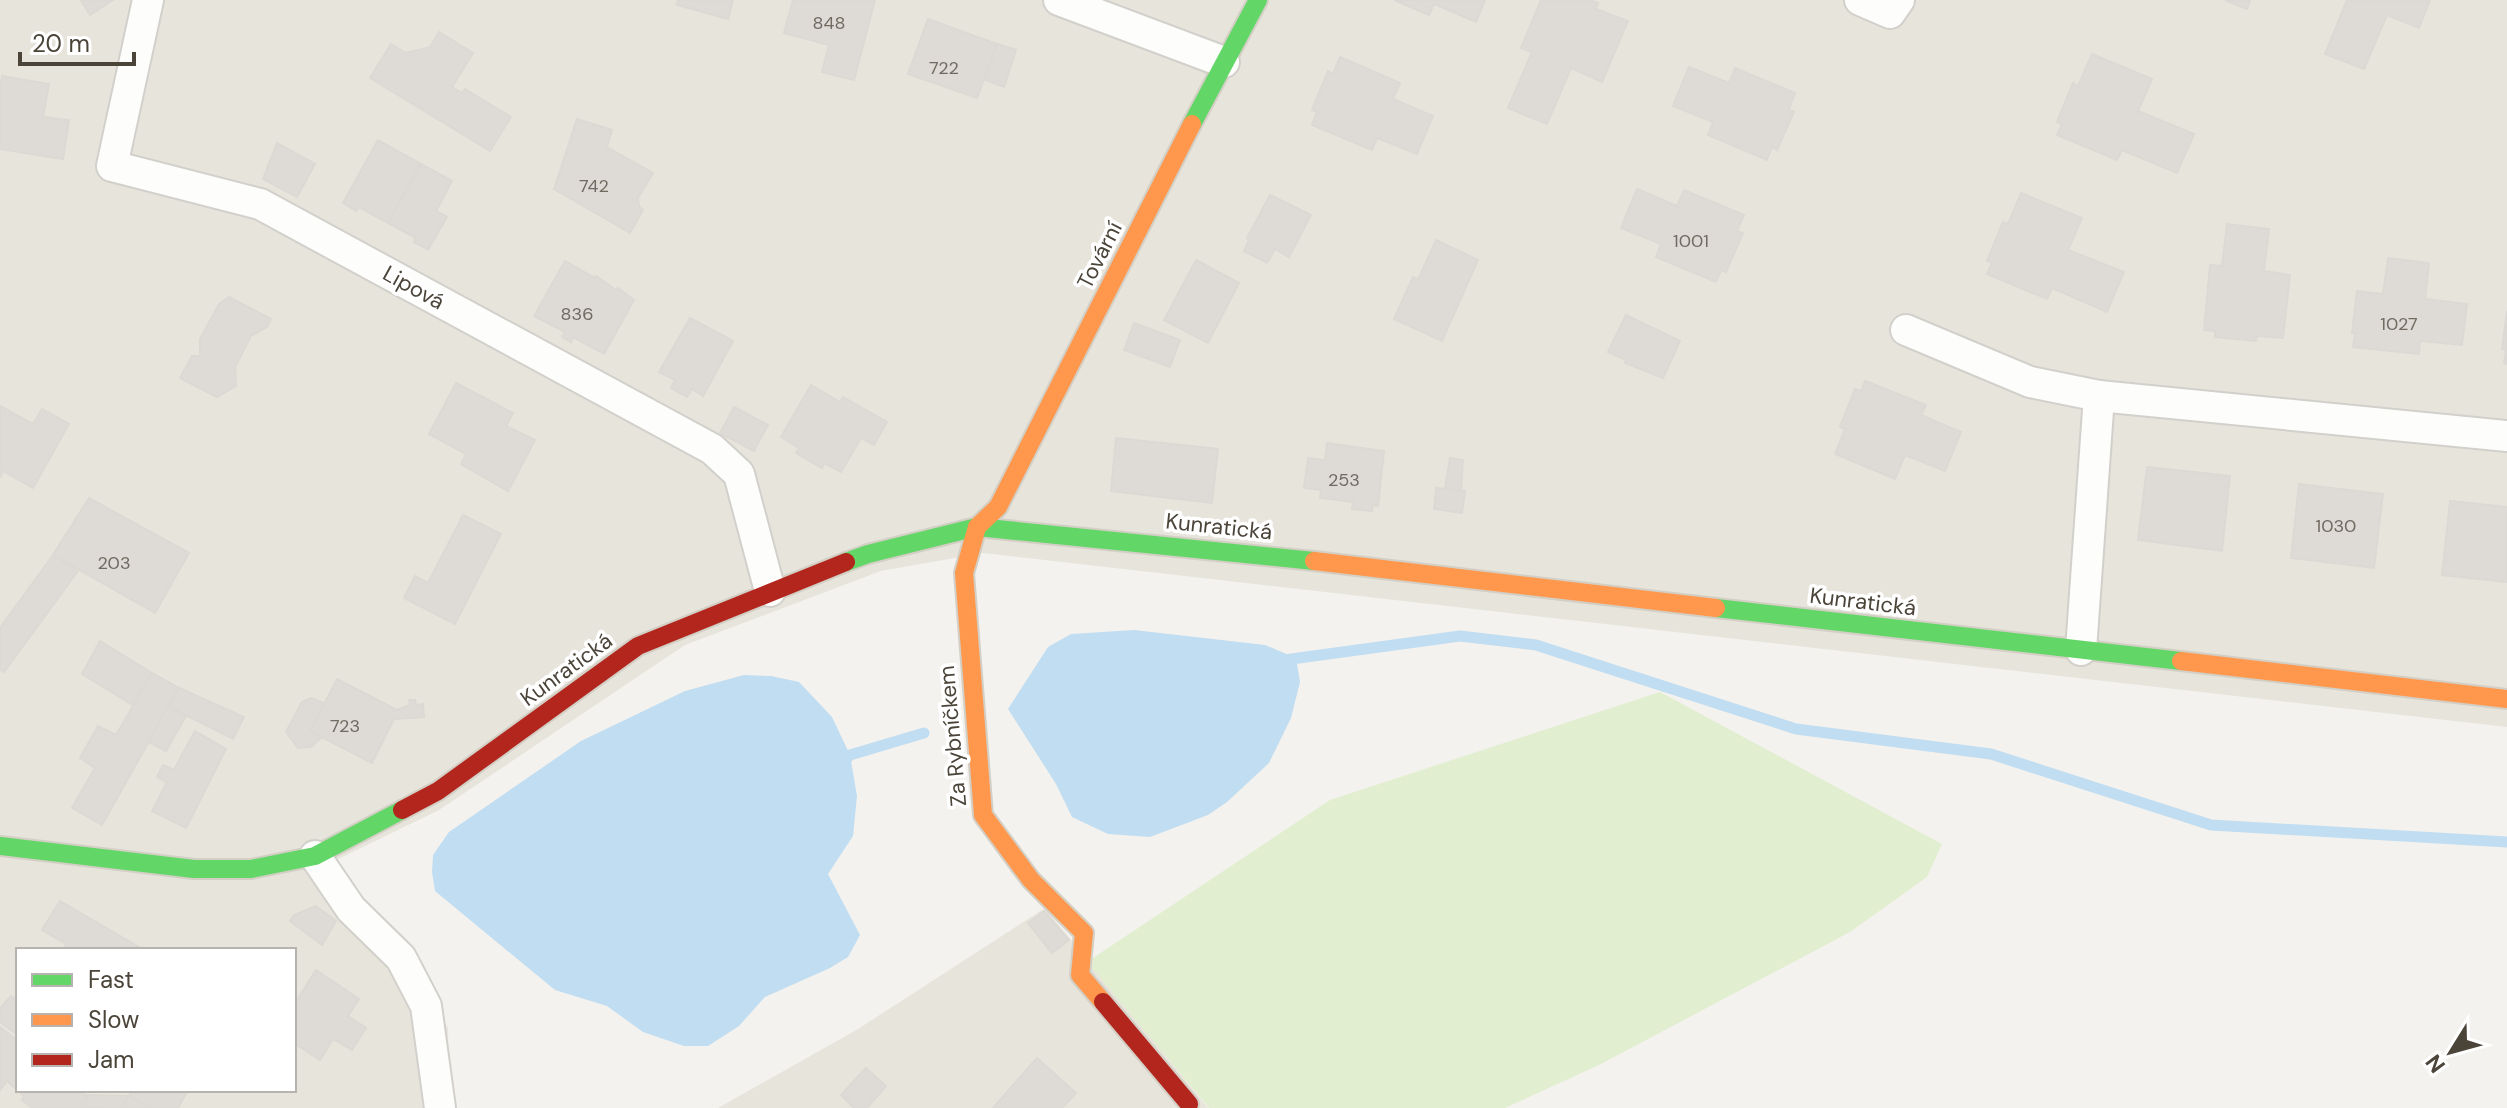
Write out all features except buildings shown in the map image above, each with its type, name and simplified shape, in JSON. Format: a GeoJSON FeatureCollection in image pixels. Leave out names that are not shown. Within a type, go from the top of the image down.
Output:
{"type":"FeatureCollection","features":[{"type":"Feature","properties":{"kind":"street","name":"Lipová"},"geometry":{"type":"LineString","coordinates":[[148,0],[112,166],[260,204],[712,449],[739,474],[770,591]]}},
{"type":"Feature","properties":{"kind":"street"},"geometry":{"type":"LineString","coordinates":[[1059,0],[1224,62]]}},
{"type":"Feature","properties":{"kind":"street","name":"Tovární"},"geometry":{"type":"LineString","coordinates":[[977,527],[998,507],[1258,0]]}},
{"type":"Feature","properties":{"kind":"street"},"geometry":{"type":"LineString","coordinates":[[1860,0],[1890,13],[1899,0]]}},
{"type":"Feature","properties":{"kind":"street"},"geometry":{"type":"LineString","coordinates":[[1906,330],[2030,382],[2099,396],[2507,436]]}},
{"type":"Feature","properties":{"kind":"street"},"geometry":{"type":"LineString","coordinates":[[2081,650],[2099,396]]}},
{"type":"Feature","properties":{"kind":"street","name":"Kunratická"},"geometry":{"type":"LineString","coordinates":[[3,846],[194,869],[251,869],[315,856],[438,791],[638,646],[868,554],[977,527],[1198,548],[2507,699]]}},
{"type":"Feature","properties":{"kind":"street","name":"Za Rybníčkem"},"geometry":{"type":"LineString","coordinates":[[977,527],[964,573],[983,815],[1031,880],[1084,933],[1080,975],[1189,1104]]}},
{"type":"Feature","properties":{"kind":"street"},"geometry":{"type":"LineString","coordinates":[[315,856],[351,909],[401,958],[426,1006],[440,1108]]}},
{"type":"Feature","properties":{"kind":"shaded area"},"geometry":{"type":"Polygon","coordinates":[[[0,0],[2507,0],[2507,727],[983,553],[881,571],[685,645],[439,810],[330,863],[405,949],[448,1028],[449,1108],[0,1108],[0,0]]]}},
{"type":"Feature","properties":{"kind":"shaded area"},"geometry":{"type":"Polygon","coordinates":[[[1045,908],[1208,1108],[718,1108],[858,1029],[1045,908]]]}},
{"type":"Feature","properties":{"kind":"green space"},"geometry":{"type":"Polygon","coordinates":[[[1660,692],[1942,844],[1927,877],[1850,932],[1599,1065],[1505,1108],[1209,1108],[1087,962],[1330,800],[1660,692]]]}},
{"type":"Feature","properties":{"kind":"water"},"geometry":{"type":"Polygon","coordinates":[[[1134,630],[1265,645],[1296,658],[1300,682],[1291,718],[1269,763],[1227,802],[1208,815],[1150,837],[1108,834],[1072,817],[1056,784],[1008,709],[1048,647],[1071,634],[1134,630]]]}},
{"type":"Feature","properties":{"kind":"water"},"geometry":{"type":"Polygon","coordinates":[[[744,675],[771,676],[799,682],[832,717],[850,755],[857,796],[853,836],[828,874],[860,935],[848,957],[765,997],[739,1026],[708,1046],[684,1046],[643,1032],[607,1006],[555,990],[435,891],[433,855],[449,832],[581,741],[685,691],[744,675]]]}},
{"type":"Feature","properties":{"kind":"waterway"},"geometry":{"type":"LineString","coordinates":[[1284,660],[1460,636],[1536,645],[1796,729],[1991,754],[2211,825],[2507,842]]}},
{"type":"Feature","properties":{"kind":"waterway"},"geometry":{"type":"LineString","coordinates":[[840,766],[850,755],[924,733]]}},
{"type":"Feature","properties":{"kind":"traffic: fast"},"geometry":{"type":"LineString","coordinates":[[1192,124],[1258,0]]}},
{"type":"Feature","properties":{"kind":"traffic: fast"},"geometry":{"type":"LineString","coordinates":[[846,562],[977,527],[1314,561]]}},
{"type":"Feature","properties":{"kind":"traffic: fast"},"geometry":{"type":"LineString","coordinates":[[1716,608],[2181,661]]}},
{"type":"Feature","properties":{"kind":"traffic: fast"},"geometry":{"type":"LineString","coordinates":[[0,846],[194,869],[251,869],[315,856],[402,810]]}},
{"type":"Feature","properties":{"kind":"traffic: slow"},"geometry":{"type":"LineString","coordinates":[[977,527],[998,507],[1192,124]]}},
{"type":"Feature","properties":{"kind":"traffic: slow"},"geometry":{"type":"LineString","coordinates":[[977,527],[964,573],[983,815],[1031,880],[1084,933],[1080,975],[1103,1002]]}},
{"type":"Feature","properties":{"kind":"traffic: slow"},"geometry":{"type":"LineString","coordinates":[[1314,561],[1716,608]]}},
{"type":"Feature","properties":{"kind":"traffic: slow"},"geometry":{"type":"LineString","coordinates":[[2181,661],[2507,699]]}},
{"type":"Feature","properties":{"kind":"traffic: jam"},"geometry":{"type":"LineString","coordinates":[[402,810],[438,791],[638,646],[846,562]]}},
{"type":"Feature","properties":{"kind":"traffic: jam"},"geometry":{"type":"LineString","coordinates":[[1103,1002],[1189,1104]]}}]}
